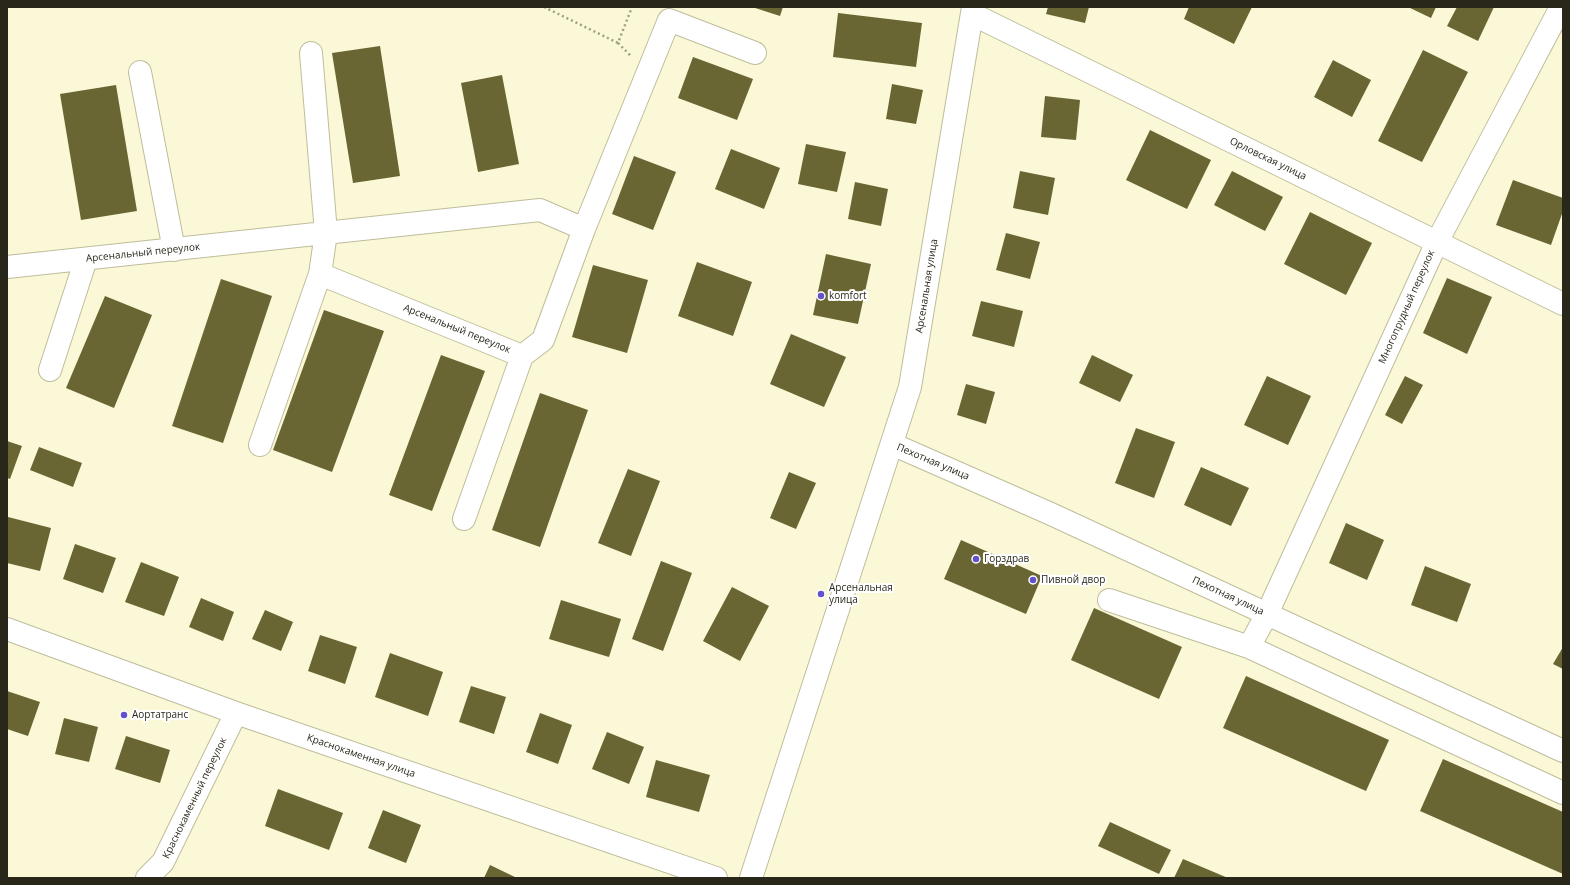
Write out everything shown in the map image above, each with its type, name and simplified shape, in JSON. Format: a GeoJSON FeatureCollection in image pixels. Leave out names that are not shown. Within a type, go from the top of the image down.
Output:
{"type":"FeatureCollection","features":[{"type":"Feature","properties":{"kind":"street","name":"Многопрудный переулок"},"geometry":{"type":"LineString","coordinates":[[1249,647],[1267,614],[1436,242],[1561,7]]}},
{"type":"Feature","properties":{"kind":"street","name":"Орловская улица"},"geometry":{"type":"LineString","coordinates":[[973,10],[1563,304]]}},
{"type":"Feature","properties":{"kind":"street","name":"Арсенальная улица"},"geometry":{"type":"LineString","coordinates":[[751,878],[910,387],[973,10]]}},
{"type":"Feature","properties":{"kind":"street"},"geometry":{"type":"LineString","coordinates":[[584,229],[669,20],[755,53]]}},
{"type":"Feature","properties":{"kind":"street"},"geometry":{"type":"LineString","coordinates":[[260,445],[320,274],[326,233],[311,53]]}},
{"type":"Feature","properties":{"kind":"street"},"geometry":{"type":"LineString","coordinates":[[140,72],[174,250]]}},
{"type":"Feature","properties":{"kind":"street","name":"Арсенальный переулок"},"geometry":{"type":"LineString","coordinates":[[7,267],[540,210],[584,229],[543,340],[522,356],[320,274]]}},
{"type":"Feature","properties":{"kind":"street"},"geometry":{"type":"LineString","coordinates":[[50,370],[86,259]]}},
{"type":"Feature","properties":{"kind":"street"},"geometry":{"type":"LineString","coordinates":[[464,519],[522,356]]}},
{"type":"Feature","properties":{"kind":"street","name":"Пехотная улица"},"geometry":{"type":"LineString","coordinates":[[892,444],[949,468],[1563,751]]}},
{"type":"Feature","properties":{"kind":"street"},"geometry":{"type":"LineString","coordinates":[[1109,600],[1249,647],[1563,793]]}},
{"type":"Feature","properties":{"kind":"street","name":"Краснокаменная улица"},"geometry":{"type":"LineString","coordinates":[[7,629],[236,714],[716,878]]}},
{"type":"Feature","properties":{"kind":"street","name":"Краснокаменный переулок"},"geometry":{"type":"LineString","coordinates":[[147,878],[163,862],[236,714]]}},
{"type":"Feature","properties":{"kind":"path"},"geometry":{"type":"LineString","coordinates":[[544,7],[618,43],[633,58],[646,77]]}},
{"type":"Feature","properties":{"kind":"path"},"geometry":{"type":"LineString","coordinates":[[618,43],[632,7]]}},
{"type":"Feature","properties":{"kind":"building"},"geometry":{"type":"Polygon","coordinates":[[[752,7],[783,7],[780,16],[752,7]]]}},
{"type":"Feature","properties":{"kind":"building"},"geometry":{"type":"Polygon","coordinates":[[[1048,7],[1089,7],[1085,23],[1046,14],[1048,7]]]}},
{"type":"Feature","properties":{"kind":"building"},"geometry":{"type":"Polygon","coordinates":[[[1189,7],[1252,7],[1234,44],[1184,19],[1189,7]]]}},
{"type":"Feature","properties":{"kind":"building"},"geometry":{"type":"Polygon","coordinates":[[[1408,7],[1436,7],[1431,18],[1408,7]]]}},
{"type":"Feature","properties":{"kind":"building"},"geometry":{"type":"Polygon","coordinates":[[[1457,7],[1494,7],[1478,41],[1447,26],[1457,7]]]}},
{"type":"Feature","properties":{"kind":"building"},"geometry":{"type":"Polygon","coordinates":[[[838,13],[922,23],[916,67],[833,57],[838,13]]]}},
{"type":"Feature","properties":{"kind":"building"},"geometry":{"type":"Polygon","coordinates":[[[380,46],[400,176],[353,183],[332,53],[380,46]]]}},
{"type":"Feature","properties":{"kind":"building"},"geometry":{"type":"Polygon","coordinates":[[[1423,50],[1468,72],[1422,162],[1378,141],[1423,50]]]}},
{"type":"Feature","properties":{"kind":"building"},"geometry":{"type":"Polygon","coordinates":[[[693,57],[753,79],[737,120],[678,98],[693,57]]]}},
{"type":"Feature","properties":{"kind":"building"},"geometry":{"type":"Polygon","coordinates":[[[1333,60],[1371,80],[1352,117],[1314,97],[1333,60]]]}},
{"type":"Feature","properties":{"kind":"building"},"geometry":{"type":"Polygon","coordinates":[[[502,75],[519,164],[478,172],[461,83],[502,75]]]}},
{"type":"Feature","properties":{"kind":"building"},"geometry":{"type":"Polygon","coordinates":[[[892,84],[923,90],[916,124],[886,119],[892,84]]]}},
{"type":"Feature","properties":{"kind":"building"},"geometry":{"type":"Polygon","coordinates":[[[116,85],[137,211],[81,220],[60,94],[116,85]]]}},
{"type":"Feature","properties":{"kind":"building"},"geometry":{"type":"Polygon","coordinates":[[[1045,96],[1080,100],[1076,140],[1041,137],[1045,96]]]}},
{"type":"Feature","properties":{"kind":"building"},"geometry":{"type":"Polygon","coordinates":[[[1150,130],[1211,160],[1187,209],[1126,180],[1150,130]]]}},
{"type":"Feature","properties":{"kind":"building"},"geometry":{"type":"Polygon","coordinates":[[[806,144],[846,152],[837,192],[798,184],[806,144]]]}},
{"type":"Feature","properties":{"kind":"building"},"geometry":{"type":"Polygon","coordinates":[[[731,149],[780,168],[764,209],[715,189],[731,149]]]}},
{"type":"Feature","properties":{"kind":"building"},"geometry":{"type":"Polygon","coordinates":[[[634,156],[676,172],[653,230],[612,214],[634,156]]]}},
{"type":"Feature","properties":{"kind":"building"},"geometry":{"type":"Polygon","coordinates":[[[1020,171],[1055,178],[1048,215],[1013,208],[1020,171]]]}},
{"type":"Feature","properties":{"kind":"building"},"geometry":{"type":"Polygon","coordinates":[[[1232,171],[1283,197],[1265,231],[1214,205],[1232,171]]]}},
{"type":"Feature","properties":{"kind":"building"},"geometry":{"type":"Polygon","coordinates":[[[1513,180],[1563,198],[1563,211],[1551,245],[1496,225],[1513,180]]]}},
{"type":"Feature","properties":{"kind":"building"},"geometry":{"type":"Polygon","coordinates":[[[855,182],[888,189],[881,226],[848,219],[855,182]]]}},
{"type":"Feature","properties":{"kind":"building"},"geometry":{"type":"Polygon","coordinates":[[[1310,212],[1372,243],[1346,295],[1284,264],[1310,212]]]}},
{"type":"Feature","properties":{"kind":"building"},"geometry":{"type":"Polygon","coordinates":[[[1006,233],[1040,242],[1030,279],[996,270],[1006,233]]]}},
{"type":"Feature","properties":{"kind":"building"},"geometry":{"type":"Polygon","coordinates":[[[826,254],[871,264],[858,324],[813,315],[826,254]]]}},
{"type":"Feature","properties":{"kind":"building"},"geometry":{"type":"Polygon","coordinates":[[[697,262],[752,282],[733,336],[678,316],[697,262]]]}},
{"type":"Feature","properties":{"kind":"building"},"geometry":{"type":"Polygon","coordinates":[[[593,265],[648,280],[627,353],[572,337],[593,265]]]}},
{"type":"Feature","properties":{"kind":"building"},"geometry":{"type":"Polygon","coordinates":[[[1447,278],[1492,297],[1467,354],[1423,333],[1447,278]]]}},
{"type":"Feature","properties":{"kind":"building"},"geometry":{"type":"Polygon","coordinates":[[[221,279],[272,296],[223,443],[172,426],[221,279]]]}},
{"type":"Feature","properties":{"kind":"building"},"geometry":{"type":"Polygon","coordinates":[[[105,296],[152,315],[114,408],[66,388],[105,296]]]}},
{"type":"Feature","properties":{"kind":"building"},"geometry":{"type":"Polygon","coordinates":[[[981,301],[1023,311],[1014,347],[972,336],[981,301]]]}},
{"type":"Feature","properties":{"kind":"building"},"geometry":{"type":"Polygon","coordinates":[[[324,310],[384,331],[332,472],[273,450],[324,310]]]}},
{"type":"Feature","properties":{"kind":"building"},"geometry":{"type":"Polygon","coordinates":[[[791,334],[846,357],[824,407],[770,384],[791,334]]]}},
{"type":"Feature","properties":{"kind":"building"},"geometry":{"type":"Polygon","coordinates":[[[441,355],[485,371],[432,511],[389,495],[441,355]]]}},
{"type":"Feature","properties":{"kind":"building"},"geometry":{"type":"Polygon","coordinates":[[[1092,355],[1133,375],[1120,402],[1079,383],[1092,355]]]}},
{"type":"Feature","properties":{"kind":"building"},"geometry":{"type":"Polygon","coordinates":[[[1267,376],[1311,396],[1288,445],[1244,425],[1267,376]]]}},
{"type":"Feature","properties":{"kind":"building"},"geometry":{"type":"Polygon","coordinates":[[[1405,376],[1423,385],[1402,424],[1385,415],[1405,376]]]}},
{"type":"Feature","properties":{"kind":"building"},"geometry":{"type":"Polygon","coordinates":[[[966,384],[995,392],[986,424],[957,415],[966,384]]]}},
{"type":"Feature","properties":{"kind":"building"},"geometry":{"type":"Polygon","coordinates":[[[540,393],[588,410],[540,547],[492,530],[540,393]]]}},
{"type":"Feature","properties":{"kind":"building"},"geometry":{"type":"Polygon","coordinates":[[[1136,428],[1175,442],[1154,498],[1115,483],[1136,428]]]}},
{"type":"Feature","properties":{"kind":"building"},"geometry":{"type":"Polygon","coordinates":[[[7,441],[22,446],[10,479],[7,478],[7,441]]]}},
{"type":"Feature","properties":{"kind":"building"},"geometry":{"type":"Polygon","coordinates":[[[39,447],[82,463],[73,487],[30,470],[39,447]]]}},
{"type":"Feature","properties":{"kind":"building"},"geometry":{"type":"Polygon","coordinates":[[[1201,467],[1249,488],[1231,526],[1184,505],[1201,467]]]}},
{"type":"Feature","properties":{"kind":"building"},"geometry":{"type":"Polygon","coordinates":[[[628,469],[660,481],[631,556],[598,543],[628,469]]]}},
{"type":"Feature","properties":{"kind":"building"},"geometry":{"type":"Polygon","coordinates":[[[789,472],[816,483],[796,529],[770,518],[789,472]]]}},
{"type":"Feature","properties":{"kind":"building"},"geometry":{"type":"Polygon","coordinates":[[[8,517],[51,528],[40,571],[7,563],[8,517]]]}},
{"type":"Feature","properties":{"kind":"building"},"geometry":{"type":"Polygon","coordinates":[[[1346,523],[1384,540],[1367,580],[1329,563],[1346,523]]]}},
{"type":"Feature","properties":{"kind":"building"},"geometry":{"type":"Polygon","coordinates":[[[961,540],[1042,576],[1026,614],[944,579],[961,540]]]}},
{"type":"Feature","properties":{"kind":"building"},"geometry":{"type":"Polygon","coordinates":[[[75,544],[116,558],[103,593],[63,579],[75,544]]]}},
{"type":"Feature","properties":{"kind":"building"},"geometry":{"type":"Polygon","coordinates":[[[661,561],[692,573],[663,651],[632,639],[661,561]]]}},
{"type":"Feature","properties":{"kind":"building"},"geometry":{"type":"Polygon","coordinates":[[[141,562],[179,577],[164,616],[125,602],[141,562]]]}},
{"type":"Feature","properties":{"kind":"building"},"geometry":{"type":"Polygon","coordinates":[[[1425,566],[1471,584],[1457,622],[1411,605],[1425,566]]]}},
{"type":"Feature","properties":{"kind":"building"},"geometry":{"type":"Polygon","coordinates":[[[732,587],[769,606],[740,661],[703,641],[732,587]]]}},
{"type":"Feature","properties":{"kind":"building"},"geometry":{"type":"Polygon","coordinates":[[[201,598],[234,612],[223,641],[189,627],[201,598]]]}},
{"type":"Feature","properties":{"kind":"building"},"geometry":{"type":"Polygon","coordinates":[[[561,600],[621,619],[609,657],[549,639],[561,600]]]}},
{"type":"Feature","properties":{"kind":"building"},"geometry":{"type":"Polygon","coordinates":[[[1094,608],[1182,647],[1159,699],[1071,660],[1094,608]]]}},
{"type":"Feature","properties":{"kind":"building"},"geometry":{"type":"Polygon","coordinates":[[[265,610],[293,622],[281,651],[252,639],[265,610]]]}},
{"type":"Feature","properties":{"kind":"building"},"geometry":{"type":"Polygon","coordinates":[[[320,635],[357,647],[345,684],[308,671],[320,635]]]}},
{"type":"Feature","properties":{"kind":"building"},"geometry":{"type":"Polygon","coordinates":[[[1563,647],[1563,669],[1553,664],[1563,647]]]}},
{"type":"Feature","properties":{"kind":"building"},"geometry":{"type":"Polygon","coordinates":[[[390,653],[443,672],[428,716],[375,697],[390,653]]]}},
{"type":"Feature","properties":{"kind":"building"},"geometry":{"type":"Polygon","coordinates":[[[1246,676],[1389,740],[1366,791],[1223,728],[1246,676]]]}},
{"type":"Feature","properties":{"kind":"building"},"geometry":{"type":"Polygon","coordinates":[[[471,686],[506,697],[494,734],[459,722],[471,686]]]}},
{"type":"Feature","properties":{"kind":"building"},"geometry":{"type":"Polygon","coordinates":[[[7,691],[40,702],[28,736],[7,729],[7,691]]]}},
{"type":"Feature","properties":{"kind":"building"},"geometry":{"type":"Polygon","coordinates":[[[540,713],[572,725],[558,764],[526,752],[540,713]]]}},
{"type":"Feature","properties":{"kind":"building"},"geometry":{"type":"Polygon","coordinates":[[[64,718],[98,727],[89,762],[55,754],[64,718]]]}},
{"type":"Feature","properties":{"kind":"building"},"geometry":{"type":"Polygon","coordinates":[[[607,732],[644,747],[629,784],[592,769],[607,732]]]}},
{"type":"Feature","properties":{"kind":"building"},"geometry":{"type":"Polygon","coordinates":[[[126,736],[170,750],[160,783],[115,769],[126,736]]]}},
{"type":"Feature","properties":{"kind":"building"},"geometry":{"type":"Polygon","coordinates":[[[1443,759],[1563,812],[1563,874],[1420,811],[1443,759]]]}},
{"type":"Feature","properties":{"kind":"building"},"geometry":{"type":"Polygon","coordinates":[[[656,760],[710,775],[699,812],[646,797],[656,760]]]}},
{"type":"Feature","properties":{"kind":"building"},"geometry":{"type":"Polygon","coordinates":[[[278,789],[343,813],[329,850],[265,826],[278,789]]]}},
{"type":"Feature","properties":{"kind":"building"},"geometry":{"type":"Polygon","coordinates":[[[383,810],[421,825],[406,863],[368,848],[383,810]]]}},
{"type":"Feature","properties":{"kind":"building"},"geometry":{"type":"Polygon","coordinates":[[[1110,822],[1171,850],[1159,874],[1098,846],[1110,822]]]}},
{"type":"Feature","properties":{"kind":"building"},"geometry":{"type":"Polygon","coordinates":[[[1183,859],[1228,878],[1174,878],[1183,859]]]}},
{"type":"Feature","properties":{"kind":"building"},"geometry":{"type":"Polygon","coordinates":[[[490,865],[517,878],[484,878],[490,865]]]}},
{"type":"Feature","properties":{"kind":"place","name":"komfort"},"geometry":{"type":"Point","coordinates":[821,296]}},
{"type":"Feature","properties":{"kind":"place","name":"Горздрав"},"geometry":{"type":"Point","coordinates":[976,559]}},
{"type":"Feature","properties":{"kind":"place","name":"Пивной двор"},"geometry":{"type":"Point","coordinates":[1033,580]}},
{"type":"Feature","properties":{"kind":"place","name":"Арсенальная улица"},"geometry":{"type":"Point","coordinates":[821,594]}},
{"type":"Feature","properties":{"kind":"place","name":"Аортатранс"},"geometry":{"type":"Point","coordinates":[124,715]}}]}
